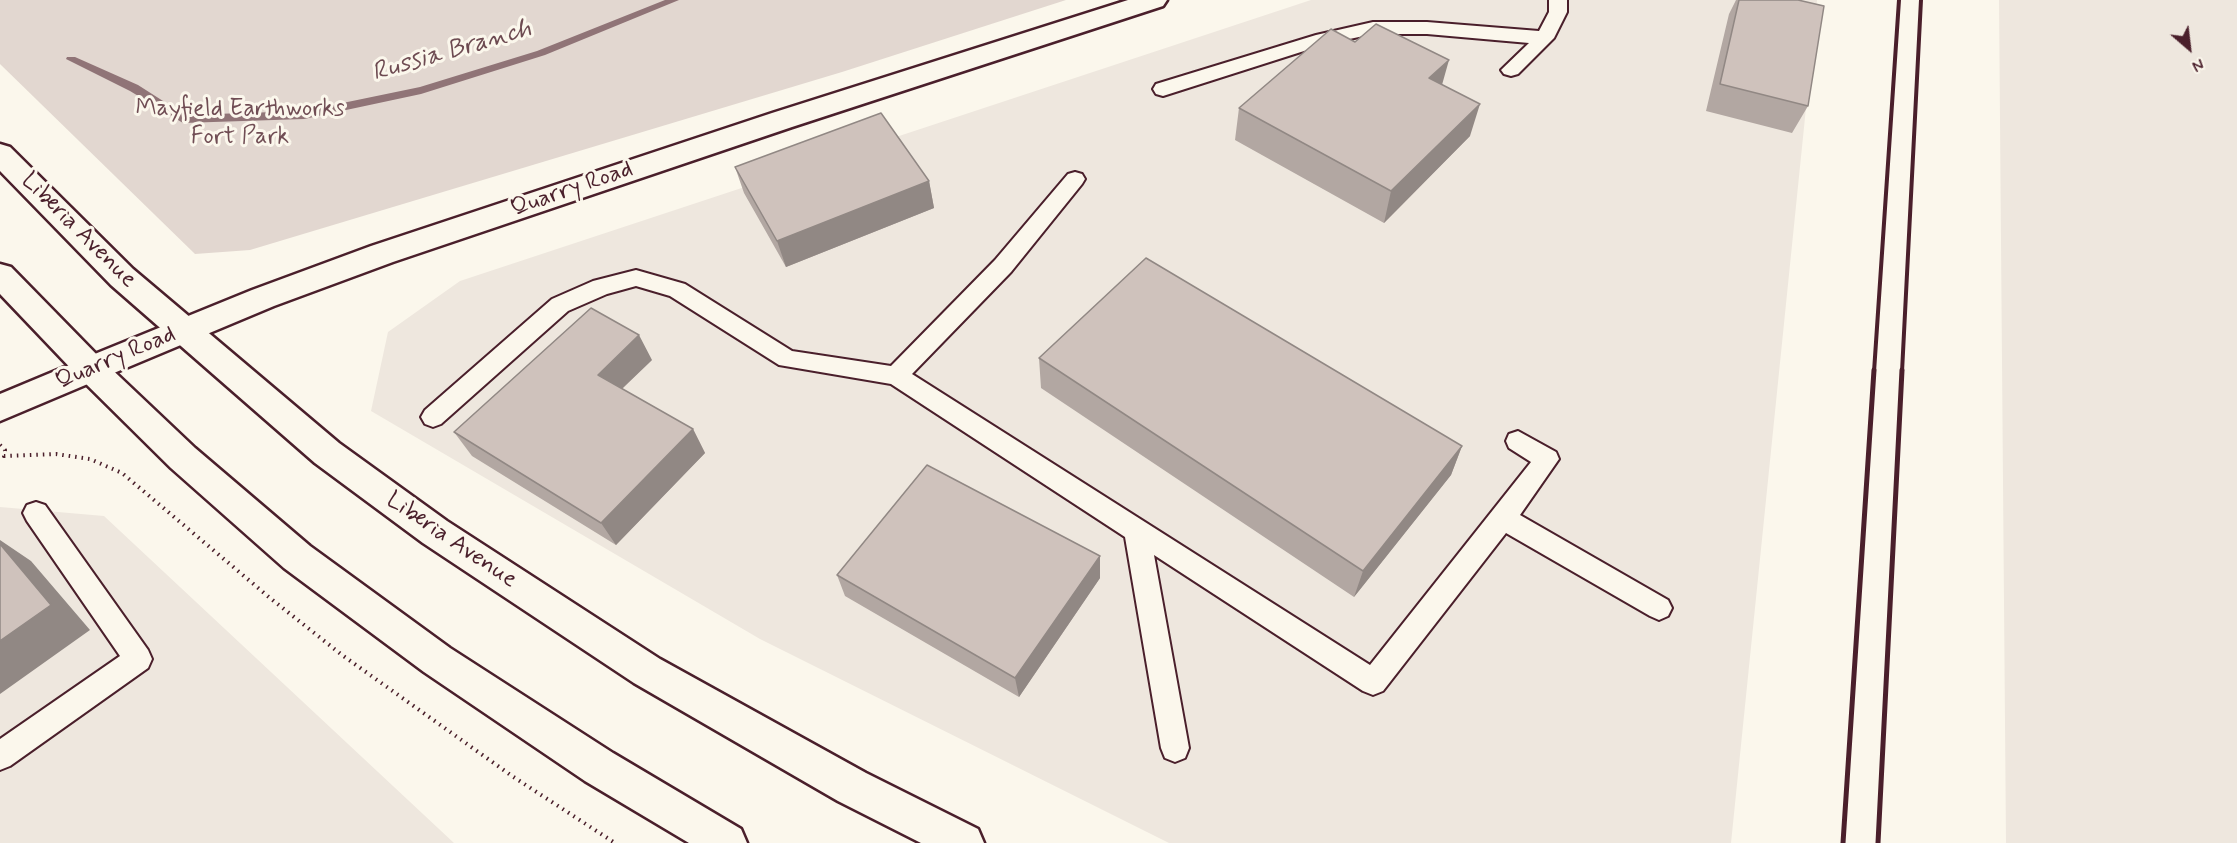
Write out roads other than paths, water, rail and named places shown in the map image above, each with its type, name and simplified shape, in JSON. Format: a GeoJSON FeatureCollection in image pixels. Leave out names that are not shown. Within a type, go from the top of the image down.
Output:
{"type":"FeatureCollection","features":[{"type":"Feature","properties":{"kind":"main road","name":"Quarry Road"},"geometry":{"type":"LineString","coordinates":[[0,408],[184,330],[382,254],[782,120],[1154,0]]}},
{"type":"Feature","properties":{"kind":"main road","name":"Liberia Avenue"},"geometry":{"type":"LineString","coordinates":[[0,154],[122,277],[327,453],[435,532],[647,671],[852,787],[964,843]]}},
{"type":"Feature","properties":{"kind":"main road"},"geometry":{"type":"LineString","coordinates":[[0,275],[90,369],[183,458],[297,557],[437,660],[599,767],[728,843]]}},
{"type":"Feature","properties":{"kind":"lane"},"geometry":{"type":"LineString","coordinates":[[1511,70],[1545,38],[1558,12],[1558,0]]}},
{"type":"Feature","properties":{"kind":"lane"},"geometry":{"type":"LineString","coordinates":[[1162,89],[1323,39],[1373,28],[1427,28],[1545,38]]}},
{"type":"Feature","properties":{"kind":"lane"},"geometry":{"type":"LineString","coordinates":[[896,376],[1003,266],[1075,179]]}},
{"type":"Feature","properties":{"kind":"lane"},"geometry":{"type":"LineString","coordinates":[[433,417],[560,305],[601,287],[636,278],[677,290],[787,359],[896,376],[1373,682],[1547,459],[1518,441]]}},
{"type":"Feature","properties":{"kind":"lane"},"geometry":{"type":"LineString","coordinates":[[0,756],[138,659],[36,513]]}},
{"type":"Feature","properties":{"kind":"lane"},"geometry":{"type":"LineString","coordinates":[[1503,518],[1659,608]]}},
{"type":"Feature","properties":{"kind":"lane"},"geometry":{"type":"LineString","coordinates":[[1137,531],[1175,748]]}},
{"type":"Feature","properties":{"kind":"waterway","name":"Russia Branch"},"geometry":{"type":"LineString","coordinates":[[71,59],[134,88],[183,119],[304,115],[421,90],[541,53],[674,0]]}},
{"type":"Feature","properties":{"kind":"railway"},"geometry":{"type":"LineString","coordinates":[[1874,372],[1899,0]]}},
{"type":"Feature","properties":{"kind":"railway"},"geometry":{"type":"LineString","coordinates":[[1902,372],[1921,0]]}},
{"type":"Feature","properties":{"kind":"railway"},"geometry":{"type":"LineString","coordinates":[[1843,843],[1874,370]]}},
{"type":"Feature","properties":{"kind":"railway"},"geometry":{"type":"LineString","coordinates":[[1878,843],[1902,370]]}},
{"type":"Feature","properties":{"kind":"park label","name":"Mayfield Earthworks Fort Park"},"geometry":{"type":"Point","coordinates":[240,124]}}]}
